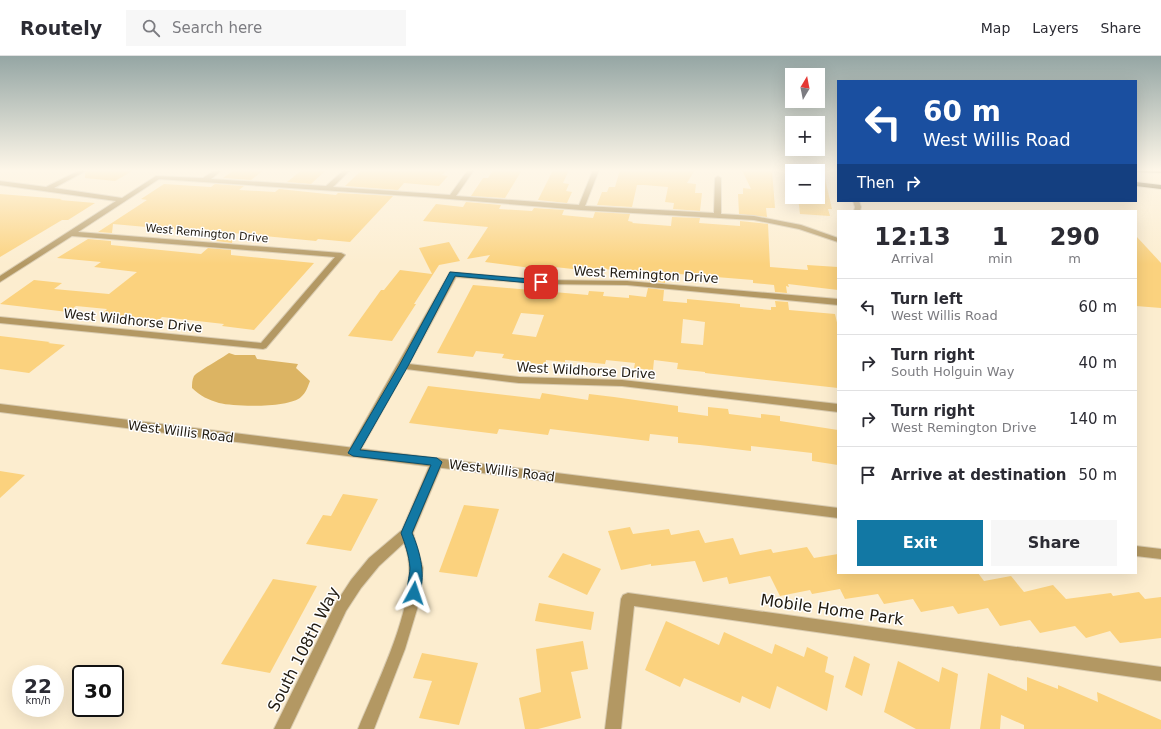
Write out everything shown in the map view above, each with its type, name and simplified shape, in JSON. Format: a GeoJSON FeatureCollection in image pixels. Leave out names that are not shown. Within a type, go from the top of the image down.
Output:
{"type":"FeatureCollection","features":[{"type":"Feature","properties":{"kind":"street"},"geometry":{"type":"LineString","coordinates":[[0,280],[121,201]]}},
{"type":"Feature","properties":{"kind":"street"},"geometry":{"type":"LineString","coordinates":[[495,201],[754,218],[801,227],[837,240]]}},
{"type":"Feature","properties":{"kind":"street"},"geometry":{"type":"LineString","coordinates":[[581,208],[584,201]]}},
{"type":"Feature","properties":{"kind":"street"},"geometry":{"type":"LineString","coordinates":[[717,201],[717,216]]}},
{"type":"Feature","properties":{"kind":"street","name":"West Remington Drive"},"geometry":{"type":"LineString","coordinates":[[71,234],[341,255],[263,346]]}},
{"type":"Feature","properties":{"kind":"street"},"geometry":{"type":"LineString","coordinates":[[0,270],[13,271]]}},
{"type":"Feature","properties":{"kind":"street","name":"West Remington Drive"},"geometry":{"type":"LineString","coordinates":[[404,366],[453,274],[541,282],[627,283],[837,302]]}},
{"type":"Feature","properties":{"kind":"street","name":"West Wildhorse Drive"},"geometry":{"type":"LineString","coordinates":[[0,320],[263,346]]}},
{"type":"Feature","properties":{"kind":"street"},"geometry":{"type":"LineString","coordinates":[[353,453],[404,366]]}},
{"type":"Feature","properties":{"kind":"street","name":"West Wildhorse Drive"},"geometry":{"type":"LineString","coordinates":[[404,366],[519,380],[622,383],[837,408]]}},
{"type":"Feature","properties":{"kind":"street","name":"West Willis Road"},"geometry":{"type":"LineString","coordinates":[[0,408],[837,512]]}},
{"type":"Feature","properties":{"kind":"street","name":"South 108th Way"},"geometry":{"type":"LineString","coordinates":[[282,729],[324,641],[349,596],[374,562],[407,533],[437,462]]}},
{"type":"Feature","properties":{"kind":"street"},"geometry":{"type":"LineString","coordinates":[[366,729],[407,620],[414,593],[416,568],[413,548],[407,533]]}},
{"type":"Feature","properties":{"kind":"street"},"geometry":{"type":"LineString","coordinates":[[1137,551],[1161,554]]}},
{"type":"Feature","properties":{"kind":"street","name":"Mobile Home Park"},"geometry":{"type":"LineString","coordinates":[[613,729],[628,599],[1161,674]]}},
{"type":"Feature","properties":{"kind":"shaded area"},"geometry":{"type":"Polygon","coordinates":[[[229,353],[235,355],[255,355],[257,359],[298,364],[296,368],[310,381],[307,389],[301,397],[295,401],[274,405],[249,406],[212,401],[192,388],[192,380],[194,376],[229,353]]]}},
{"type":"Feature","properties":{"kind":"building"},"geometry":{"type":"Polygon","coordinates":[[[0,201],[76,201],[95,203],[68,220],[62,220],[0,257],[0,201]]]}},
{"type":"Feature","properties":{"kind":"building"},"geometry":{"type":"Polygon","coordinates":[[[145,201],[388,201],[350,242],[318,239],[316,241],[233,233],[232,243],[216,241],[224,234],[113,224],[112,233],[98,232],[145,201]]]}},
{"type":"Feature","properties":{"kind":"building"},"geometry":{"type":"Polygon","coordinates":[[[552,201],[568,201],[567,203],[552,201]]]}},
{"type":"Feature","properties":{"kind":"building"},"geometry":{"type":"Polygon","coordinates":[[[598,201],[633,201],[632,207],[597,205],[598,201]]]}},
{"type":"Feature","properties":{"kind":"building"},"geometry":{"type":"Polygon","coordinates":[[[701,201],[700,211],[673,209],[674,203],[665,202],[701,201]]]}},
{"type":"Feature","properties":{"kind":"building"},"geometry":{"type":"Polygon","coordinates":[[[738,201],[774,201],[775,208],[766,208],[767,217],[739,214],[738,201]]]}},
{"type":"Feature","properties":{"kind":"building"},"geometry":{"type":"Polygon","coordinates":[[[825,201],[830,201],[832,209],[828,209],[830,216],[800,214],[799,204],[825,204],[825,201]]]}},
{"type":"Feature","properties":{"kind":"building"},"geometry":{"type":"Polygon","coordinates":[[[466,202],[501,205],[499,209],[532,211],[534,208],[564,210],[562,215],[593,218],[595,212],[630,214],[628,221],[633,222],[632,223],[671,226],[672,217],[700,218],[699,223],[740,226],[740,221],[768,224],[770,267],[808,270],[807,265],[837,267],[837,290],[788,284],[789,287],[786,286],[787,293],[775,292],[774,285],[753,283],[753,280],[679,274],[679,276],[666,275],[665,283],[649,281],[651,273],[591,268],[590,271],[555,267],[553,270],[485,262],[490,255],[467,259],[488,227],[423,221],[436,204],[463,207],[466,202]]]}},
{"type":"Feature","properties":{"kind":"building"},"geometry":{"type":"Polygon","coordinates":[[[1137,237],[1161,263],[1161,308],[1137,306],[1137,237]]]}},
{"type":"Feature","properties":{"kind":"building"},"geometry":{"type":"Polygon","coordinates":[[[88,239],[111,241],[111,245],[201,254],[208,248],[231,250],[231,255],[314,263],[254,330],[222,326],[224,324],[162,317],[159,320],[103,313],[107,309],[76,306],[68,312],[0,304],[34,280],[62,283],[54,289],[109,294],[137,272],[94,267],[101,262],[57,258],[88,239]]]}},
{"type":"Feature","properties":{"kind":"building"},"geometry":{"type":"Polygon","coordinates":[[[449,242],[460,261],[439,265],[392,341],[348,336],[381,290],[384,290],[400,270],[432,274],[419,248],[449,242]]]}},
{"type":"Feature","properties":{"kind":"building"},"geometry":{"type":"Polygon","coordinates":[[[473,285],[588,295],[589,291],[604,292],[603,296],[629,298],[629,295],[646,297],[648,288],[664,290],[663,301],[687,303],[687,299],[740,304],[740,307],[771,310],[771,307],[776,307],[775,301],[788,302],[789,310],[835,314],[837,323],[837,388],[677,369],[678,363],[654,360],[653,370],[634,368],[635,363],[606,360],[605,364],[565,360],[565,362],[546,360],[545,365],[502,358],[504,354],[476,351],[473,357],[437,353],[473,285]],[[521,313],[512,334],[536,337],[544,315],[521,313]],[[683,319],[681,343],[703,345],[705,322],[683,319]]]}},
{"type":"Feature","properties":{"kind":"building"},"geometry":{"type":"Polygon","coordinates":[[[0,336],[65,345],[29,373],[0,369],[0,336]]]}},
{"type":"Feature","properties":{"kind":"building"},"geometry":{"type":"Polygon","coordinates":[[[428,386],[540,399],[542,393],[588,400],[589,394],[678,406],[678,412],[708,416],[708,407],[728,409],[729,414],[761,418],[761,414],[780,416],[780,421],[837,430],[837,465],[812,461],[812,453],[751,446],[751,451],[678,443],[678,437],[650,434],[649,441],[550,429],[548,435],[499,429],[497,434],[409,423],[428,386]]]}},
{"type":"Feature","properties":{"kind":"building"},"geometry":{"type":"Polygon","coordinates":[[[0,471],[25,475],[0,498],[0,471]]]}},
{"type":"Feature","properties":{"kind":"building"},"geometry":{"type":"Polygon","coordinates":[[[343,494],[378,499],[351,551],[306,544],[323,515],[331,516],[343,494]]]}},
{"type":"Feature","properties":{"kind":"building"},"geometry":{"type":"Polygon","coordinates":[[[464,505],[499,509],[477,577],[439,572],[464,505]]]}},
{"type":"Feature","properties":{"kind":"building"},"geometry":{"type":"Polygon","coordinates":[[[630,527],[633,534],[669,529],[671,535],[699,530],[705,543],[733,538],[740,555],[771,549],[773,553],[807,547],[814,558],[837,554],[837,574],[979,574],[984,581],[1011,576],[1024,592],[1053,585],[1066,599],[1111,593],[1113,596],[1139,592],[1145,599],[1161,597],[1161,638],[1120,643],[1110,631],[1086,638],[1075,626],[1040,633],[1030,620],[1000,626],[988,608],[958,614],[953,606],[921,612],[913,599],[884,604],[878,594],[845,599],[840,589],[812,594],[810,590],[780,596],[770,576],[729,584],[727,577],[703,582],[695,561],[651,566],[651,564],[621,570],[608,531],[630,527]]]}},
{"type":"Feature","properties":{"kind":"building"},"geometry":{"type":"Polygon","coordinates":[[[563,553],[601,569],[587,595],[548,577],[563,553]]]}},
{"type":"Feature","properties":{"kind":"building"},"geometry":{"type":"Polygon","coordinates":[[[273,579],[317,586],[270,673],[221,664],[273,579]]]}},
{"type":"Feature","properties":{"kind":"building"},"geometry":{"type":"Polygon","coordinates":[[[539,603],[594,612],[591,630],[535,621],[539,603]]]}},
{"type":"Feature","properties":{"kind":"building"},"geometry":{"type":"Polygon","coordinates":[[[666,621],[719,645],[724,632],[772,654],[775,644],[804,657],[807,647],[828,657],[825,672],[834,676],[827,711],[777,686],[770,709],[742,696],[740,703],[684,678],[680,687],[645,670],[666,621]]]}},
{"type":"Feature","properties":{"kind":"building"},"geometry":{"type":"Polygon","coordinates":[[[583,641],[588,669],[571,672],[581,718],[538,729],[525,729],[519,698],[541,692],[536,649],[583,641]]]}},
{"type":"Feature","properties":{"kind":"building"},"geometry":{"type":"Polygon","coordinates":[[[422,653],[478,663],[459,725],[419,718],[432,681],[413,678],[422,653]]]}},
{"type":"Feature","properties":{"kind":"building"},"geometry":{"type":"Polygon","coordinates":[[[854,656],[870,664],[862,696],[845,687],[854,656]]]}},
{"type":"Feature","properties":{"kind":"building"},"geometry":{"type":"Polygon","coordinates":[[[898,661],[939,682],[942,667],[958,674],[950,729],[916,729],[884,712],[898,661]]]}},
{"type":"Feature","properties":{"kind":"building"},"geometry":{"type":"Polygon","coordinates":[[[988,673],[1027,691],[1027,677],[1058,689],[1058,685],[1098,702],[1097,692],[1161,720],[1161,729],[1024,729],[1024,725],[1001,715],[1000,729],[980,729],[988,673]]]}},
{"type":"Feature","properties":{"kind":"route"},"geometry":{"type":"LineString","coordinates":[[414,593],[416,568],[413,548],[407,533],[437,462],[353,453],[404,366],[453,274],[541,282]]}}]}
